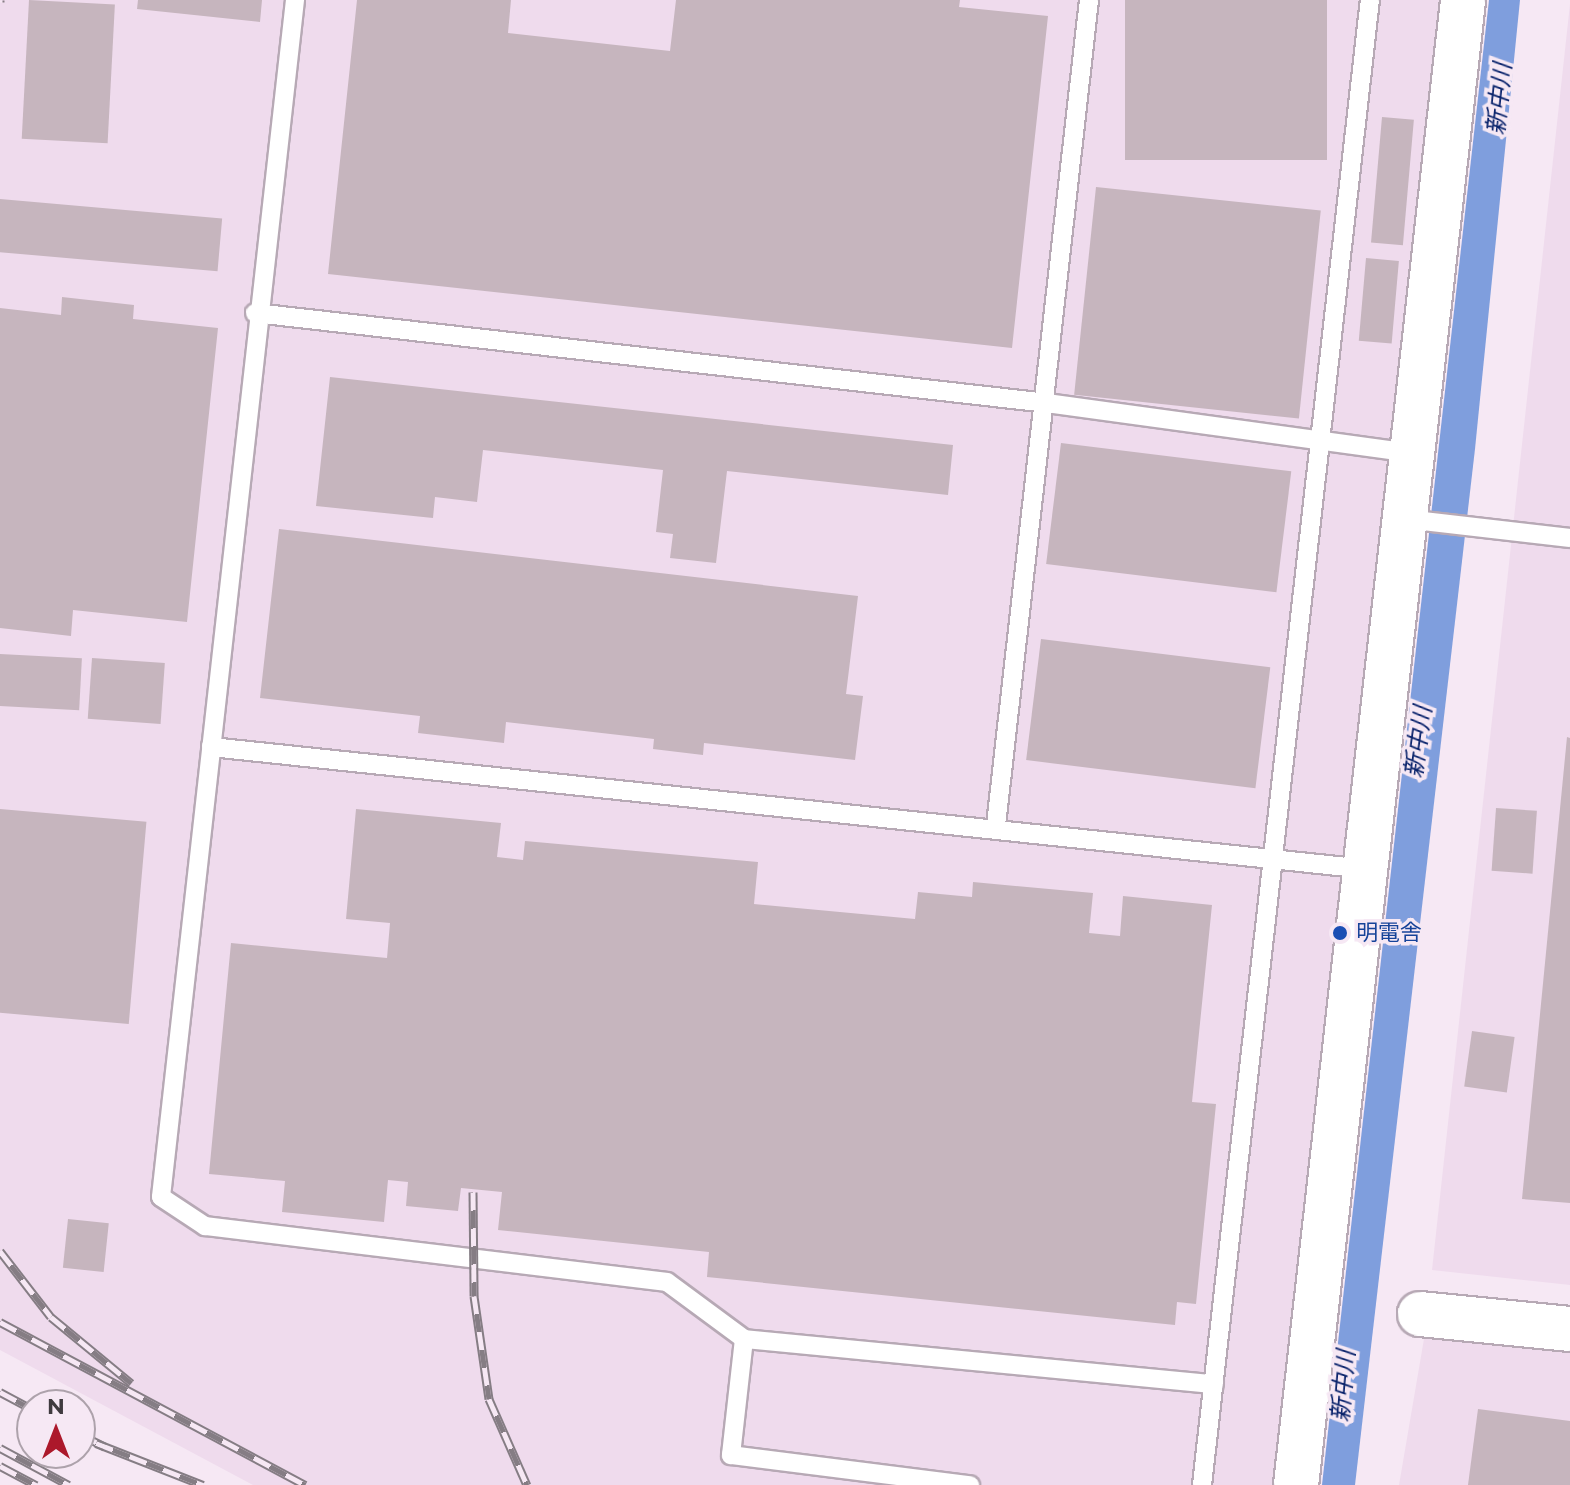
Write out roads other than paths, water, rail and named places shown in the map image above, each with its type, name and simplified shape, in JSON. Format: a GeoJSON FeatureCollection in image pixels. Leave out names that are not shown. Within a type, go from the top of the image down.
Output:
{"type":"FeatureCollection","features":[{"type":"Feature","properties":{"kind":"street"},"geometry":{"type":"LineString","coordinates":[[1296,1485],[1463,0]]}},
{"type":"Feature","properties":{"kind":"street"},"geometry":{"type":"LineString","coordinates":[[1420,1314],[1570,1329]]}},
{"type":"Feature","properties":{"kind":"lane"},"geometry":{"type":"LineString","coordinates":[[295,0],[255,313],[161,1197],[205,1226],[667,1282],[744,1339],[1214,1384]]}},
{"type":"Feature","properties":{"kind":"lane"},"geometry":{"type":"LineString","coordinates":[[996,825],[1036,489],[1039,402],[1089,0]]}},
{"type":"Feature","properties":{"kind":"lane"},"geometry":{"type":"LineString","coordinates":[[1202,1485],[1276,859],[1370,0]]}},
{"type":"Feature","properties":{"kind":"lane"},"geometry":{"type":"LineString","coordinates":[[255,313],[1039,402],[1413,453]]}},
{"type":"Feature","properties":{"kind":"lane"},"geometry":{"type":"LineString","coordinates":[[1406,519],[1570,538]]}},
{"type":"Feature","properties":{"kind":"lane"},"geometry":{"type":"LineString","coordinates":[[211,747],[996,825],[1366,870]]}},
{"type":"Feature","properties":{"kind":"lane"},"geometry":{"type":"LineString","coordinates":[[744,1339],[731,1455],[970,1485]]}},
{"type":"Feature","properties":{"kind":"water","name":"新中川"},"geometry":{"type":"Polygon","coordinates":[[[1489,0],[1520,0],[1475,449],[1355,1485],[1322,1485],[1489,0]]]}},
{"type":"Feature","properties":{"kind":"railway"},"geometry":{"type":"LineString","coordinates":[[473,1192],[474,1296],[489,1399],[527,1485]]}},
{"type":"Feature","properties":{"kind":"railway"},"geometry":{"type":"LineString","coordinates":[[0,1251],[51,1317],[131,1383]]}},
{"type":"Feature","properties":{"kind":"railway"},"geometry":{"type":"LineString","coordinates":[[0,1322],[305,1485]]}},
{"type":"Feature","properties":{"kind":"railway"},"geometry":{"type":"LineString","coordinates":[[0,1392],[16,1400]]}},
{"type":"Feature","properties":{"kind":"railway"},"geometry":{"type":"LineString","coordinates":[[96,1442],[105,1447]]}},
{"type":"Feature","properties":{"kind":"railway"},"geometry":{"type":"LineString","coordinates":[[96,1443],[203,1485]]}},
{"type":"Feature","properties":{"kind":"railway"},"geometry":{"type":"LineString","coordinates":[[0,1448],[69,1485]]}},
{"type":"Feature","properties":{"kind":"railway"},"geometry":{"type":"LineString","coordinates":[[0,1466],[36,1485]]}},
{"type":"Feature","properties":{"kind":"place","name":"明電舎"},"geometry":{"type":"Point","coordinates":[1340,933]}}]}
